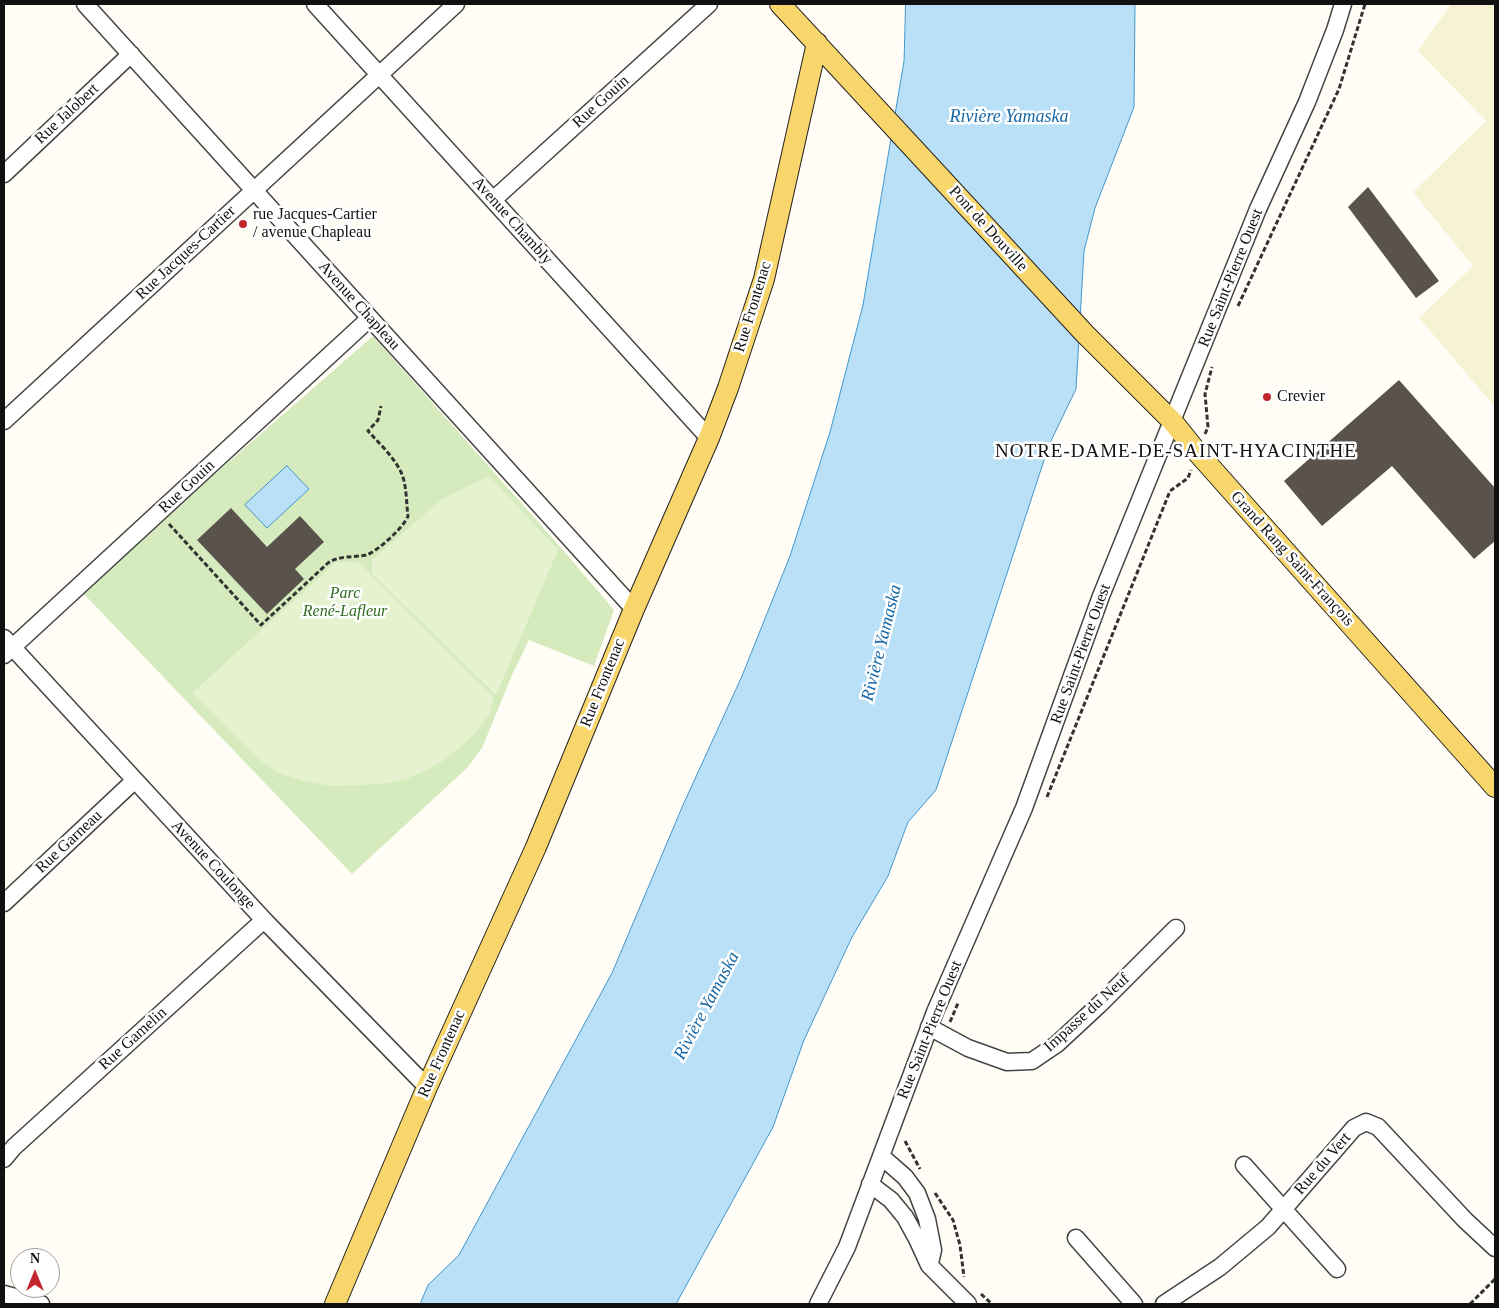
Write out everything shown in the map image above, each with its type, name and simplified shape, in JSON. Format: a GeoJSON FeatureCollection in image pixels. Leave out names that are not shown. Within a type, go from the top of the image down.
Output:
{"type":"FeatureCollection","features":[{"type":"Feature","properties":{"kind":"main road","name":"Pont de Douville"},"geometry":{"type":"LineString","coordinates":[[780,4],[1085,334]]}},
{"type":"Feature","properties":{"kind":"main road","name":"Rue Frontenac"},"geometry":{"type":"LineString","coordinates":[[335,1304],[427,1087],[536,847],[634,609],[709,438],[728,388],[764,279],[817,43]]}},
{"type":"Feature","properties":{"kind":"main road","name":"Grand Rang Saint-François"},"geometry":{"type":"LineString","coordinates":[[1085,334],[1173,422],[1197,452],[1495,787]]}},
{"type":"Feature","properties":{"kind":"street","name":"Avenue Chapleau"},"geometry":{"type":"LineString","coordinates":[[85,4],[634,609]]}},
{"type":"Feature","properties":{"kind":"street","name":"Avenue Chambly"},"geometry":{"type":"LineString","coordinates":[[315,4],[709,438]]}},
{"type":"Feature","properties":{"kind":"street","name":"Rue Jacques-Cartier"},"geometry":{"type":"LineString","coordinates":[[4,421],[456,4]]}},
{"type":"Feature","properties":{"kind":"street","name":"Rue Gouin"},"geometry":{"type":"LineString","coordinates":[[493,200],[709,4]]}},
{"type":"Feature","properties":{"kind":"street","name":"Rue Saint-Pierre Ouest"},"geometry":{"type":"LineString","coordinates":[[818,1304],[847,1247],[929,1028],[1024,808],[1102,596],[1258,209],[1307,102],[1336,30],[1343,4]]}},
{"type":"Feature","properties":{"kind":"street","name":"Rue Jalobert"},"geometry":{"type":"LineString","coordinates":[[4,174],[131,54]]}},
{"type":"Feature","properties":{"kind":"street","name":"Rue Gouin"},"geometry":{"type":"LineString","coordinates":[[7,647],[159,513],[370,318]]}},
{"type":"Feature","properties":{"kind":"street","name":"Avenue Coulonge"},"geometry":{"type":"LineString","coordinates":[[7,647],[135,780],[264,920],[427,1087]]}},
{"type":"Feature","properties":{"kind":"street","name":"Rue Garneau"},"geometry":{"type":"LineString","coordinates":[[4,903],[135,780]]}},
{"type":"Feature","properties":{"kind":"street","name":"Rue Gamelin"},"geometry":{"type":"LineString","coordinates":[[4,1159],[14,1147],[264,920]]}},
{"type":"Feature","properties":{"kind":"street","name":"Impasse du Neuf"},"geometry":{"type":"LineString","coordinates":[[929,1028],[968,1048],[1007,1062],[1032,1061],[1064,1037],[1176,928]]}},
{"type":"Feature","properties":{"kind":"street","name":"Rue du Vert"},"geometry":{"type":"LineString","coordinates":[[1164,1304],[1220,1267],[1268,1227],[1354,1128],[1366,1122],[1378,1126],[1465,1220],[1495,1248]]}},
{"type":"Feature","properties":{"kind":"street"},"geometry":{"type":"LineString","coordinates":[[881,1156],[905,1177],[917,1193],[926,1219],[933,1250],[929,1265]]}},
{"type":"Feature","properties":{"kind":"street"},"geometry":{"type":"LineString","coordinates":[[1244,1165],[1337,1269]]}},
{"type":"Feature","properties":{"kind":"street"},"geometry":{"type":"LineString","coordinates":[[870,1184],[891,1200],[905,1217],[929,1265],[968,1304]]}},
{"type":"Feature","properties":{"kind":"street"},"geometry":{"type":"LineString","coordinates":[[1076,1238],[1134,1304]]}},
{"type":"Feature","properties":{"kind":"street"},"geometry":{"type":"LineString","coordinates":[[4,1294],[41,1304]]}},
{"type":"Feature","properties":{"kind":"path"},"geometry":{"type":"LineString","coordinates":[[1234,313],[1339,89],[1365,4]]}},
{"type":"Feature","properties":{"kind":"path"},"geometry":{"type":"LineString","coordinates":[[1046,799],[1170,490],[1188,478],[1208,427],[1205,394],[1215,358]]}},
{"type":"Feature","properties":{"kind":"path"},"geometry":{"type":"LineString","coordinates":[[159,513],[261,625],[328,563],[334,559],[371,553],[402,527],[407,520],[404,482],[401,472],[393,458],[368,430],[378,420],[381,406]]}},
{"type":"Feature","properties":{"kind":"path"},"geometry":{"type":"LineString","coordinates":[[944,1035],[960,999]]}},
{"type":"Feature","properties":{"kind":"path"},"geometry":{"type":"LineString","coordinates":[[881,1156],[905,1141],[908,1132]]}},
{"type":"Feature","properties":{"kind":"path"},"geometry":{"type":"LineString","coordinates":[[905,1141],[922,1172]]}},
{"type":"Feature","properties":{"kind":"path"},"geometry":{"type":"LineString","coordinates":[[931,1188],[954,1220],[960,1245],[963,1275],[967,1281]]}},
{"type":"Feature","properties":{"kind":"path"},"geometry":{"type":"LineString","coordinates":[[1470,1304],[1495,1278]]}},
{"type":"Feature","properties":{"kind":"path"},"geometry":{"type":"LineString","coordinates":[[980,1292],[992,1304]]}},
{"type":"Feature","properties":{"kind":"shaded area"},"geometry":{"type":"Polygon","coordinates":[[[1451,4],[1495,4],[1495,407],[1419,318],[1473,266],[1413,192],[1486,121],[1418,51],[1451,4]]]}},
{"type":"Feature","properties":{"kind":"green space","name":"Parc René-Lafleur"},"geometry":{"type":"Polygon","coordinates":[[[373,336],[614,610],[594,666],[529,640],[512,675],[482,748],[467,768],[352,874],[81,591],[373,336]]]}},
{"type":"Feature","properties":{"kind":"green space"},"geometry":{"type":"Polygon","coordinates":[[[489,476],[558,550],[496,695],[372,574],[372,560],[442,499],[489,476]]]}},
{"type":"Feature","properties":{"kind":"green space"},"geometry":{"type":"Polygon","coordinates":[[[336,562],[358,562],[494,697],[489,715],[475,734],[447,758],[429,769],[406,779],[382,784],[331,786],[304,781],[279,773],[258,759],[192,693],[336,562]]]}},
{"type":"Feature","properties":{"kind":"water","name":"Rivière Yamaska"},"geometry":{"type":"Polygon","coordinates":[[[906,4],[1135,4],[1134,107],[1095,208],[1084,251],[1076,389],[1049,445],[936,790],[908,822],[888,876],[852,937],[804,1040],[773,1127],[676,1304],[420,1304],[428,1285],[459,1255],[612,973],[683,805],[742,676],[790,556],[830,432],[863,305],[904,61],[906,4]]]}},
{"type":"Feature","properties":{"kind":"water"},"geometry":{"type":"Polygon","coordinates":[[[287,466],[309,489],[267,528],[245,505],[287,466]]]}},
{"type":"Feature","properties":{"kind":"building"},"geometry":{"type":"Polygon","coordinates":[[[1368,187],[1439,281],[1416,298],[1348,207],[1368,187]]]}},
{"type":"Feature","properties":{"kind":"building"},"geometry":{"type":"Polygon","coordinates":[[[1399,380],[1495,488],[1495,541],[1474,559],[1392,466],[1322,526],[1284,481],[1399,380]]]}},
{"type":"Feature","properties":{"kind":"building"},"geometry":{"type":"Polygon","coordinates":[[[231,508],[267,547],[300,516],[324,542],[295,569],[304,579],[267,614],[197,540],[231,508]]]}},
{"type":"Feature","properties":{"kind":"place","name":"rue Jacques-Cartier / avenue Chapleau"},"geometry":{"type":"Point","coordinates":[243,224]}},
{"type":"Feature","properties":{"kind":"place","name":"Crevier"},"geometry":{"type":"Point","coordinates":[1267,397]}},
{"type":"Feature","properties":{"kind":"district","name":"NOTRE-DAME-DE-SAINT-HYACINTHE"},"geometry":{"type":"Point","coordinates":[1176,452]}}]}
